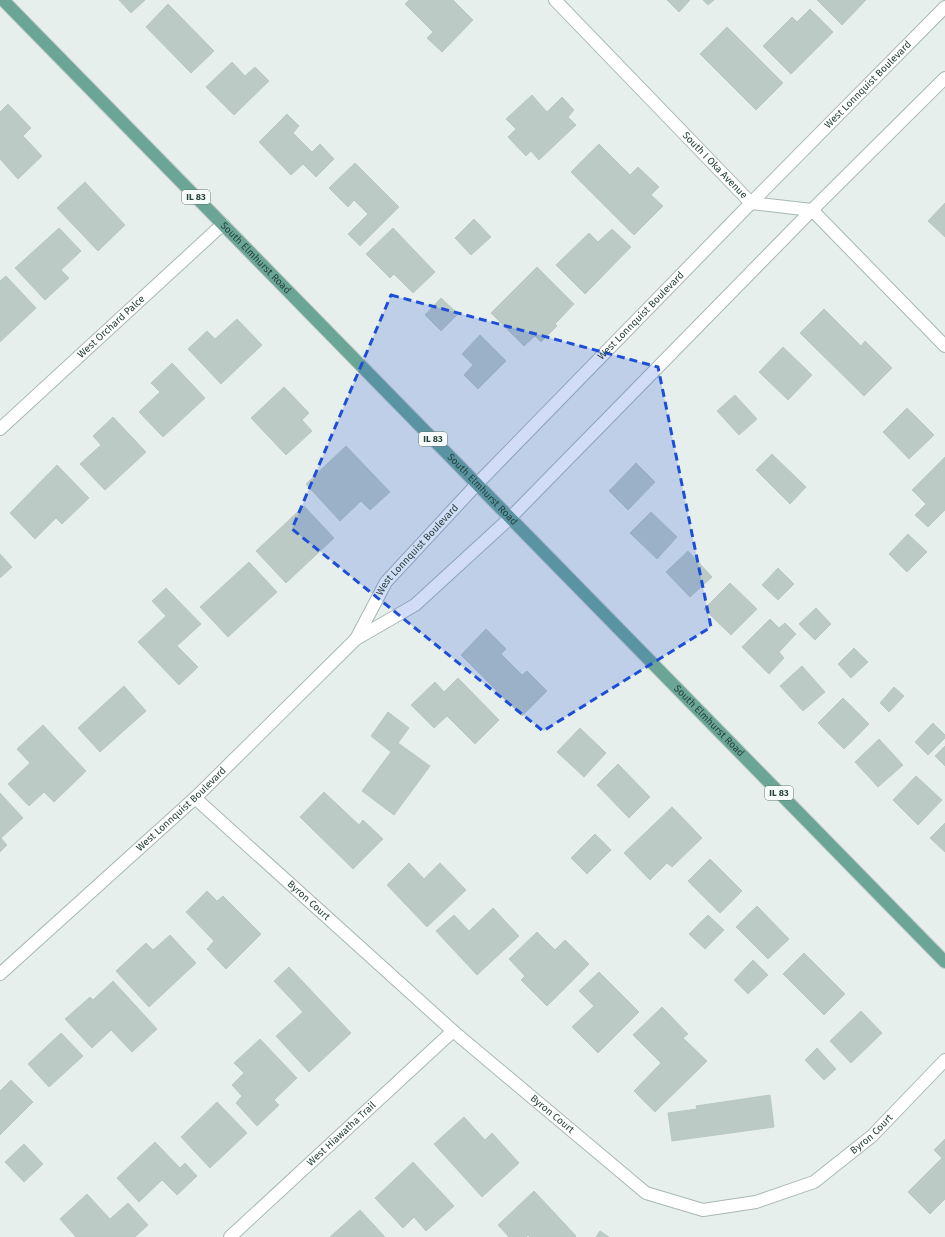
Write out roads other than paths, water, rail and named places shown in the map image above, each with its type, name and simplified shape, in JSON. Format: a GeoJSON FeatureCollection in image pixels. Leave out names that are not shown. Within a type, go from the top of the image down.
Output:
{"type":"FeatureCollection","features":[{"type":"Feature","properties":{"kind":"main road","name":"South Elmhurst Road"},"geometry":{"type":"LineString","coordinates":[[3,0],[945,962]]}},
{"type":"Feature","properties":{"kind":"street","name":"South I Oka Avenue"},"geometry":{"type":"LineString","coordinates":[[555,0],[751,202],[812,210]]}},
{"type":"Feature","properties":{"kind":"street","name":"West Lonnquist Boulevard"},"geometry":{"type":"LineString","coordinates":[[356,639],[386,582],[476,484],[751,202],[945,7]]}},
{"type":"Feature","properties":{"kind":"street","name":"West Lonnquist Boulevard"},"geometry":{"type":"LineString","coordinates":[[0,974],[195,798],[356,639],[415,605],[510,518],[812,210],[945,78]]}},
{"type":"Feature","properties":{"kind":"street"},"geometry":{"type":"LineString","coordinates":[[812,210],[945,346]]}},
{"type":"Feature","properties":{"kind":"street","name":"West Orchard Palce"},"geometry":{"type":"LineString","coordinates":[[0,429],[223,224]]}},
{"type":"Feature","properties":{"kind":"street","name":"Byron Court"},"geometry":{"type":"LineString","coordinates":[[195,798],[453,1031],[646,1193],[703,1210],[756,1202],[814,1182],[872,1136],[945,1060]]}},
{"type":"Feature","properties":{"kind":"street","name":"West Hiawatha Trail"},"geometry":{"type":"LineString","coordinates":[[230,1237],[453,1031]]}}]}
